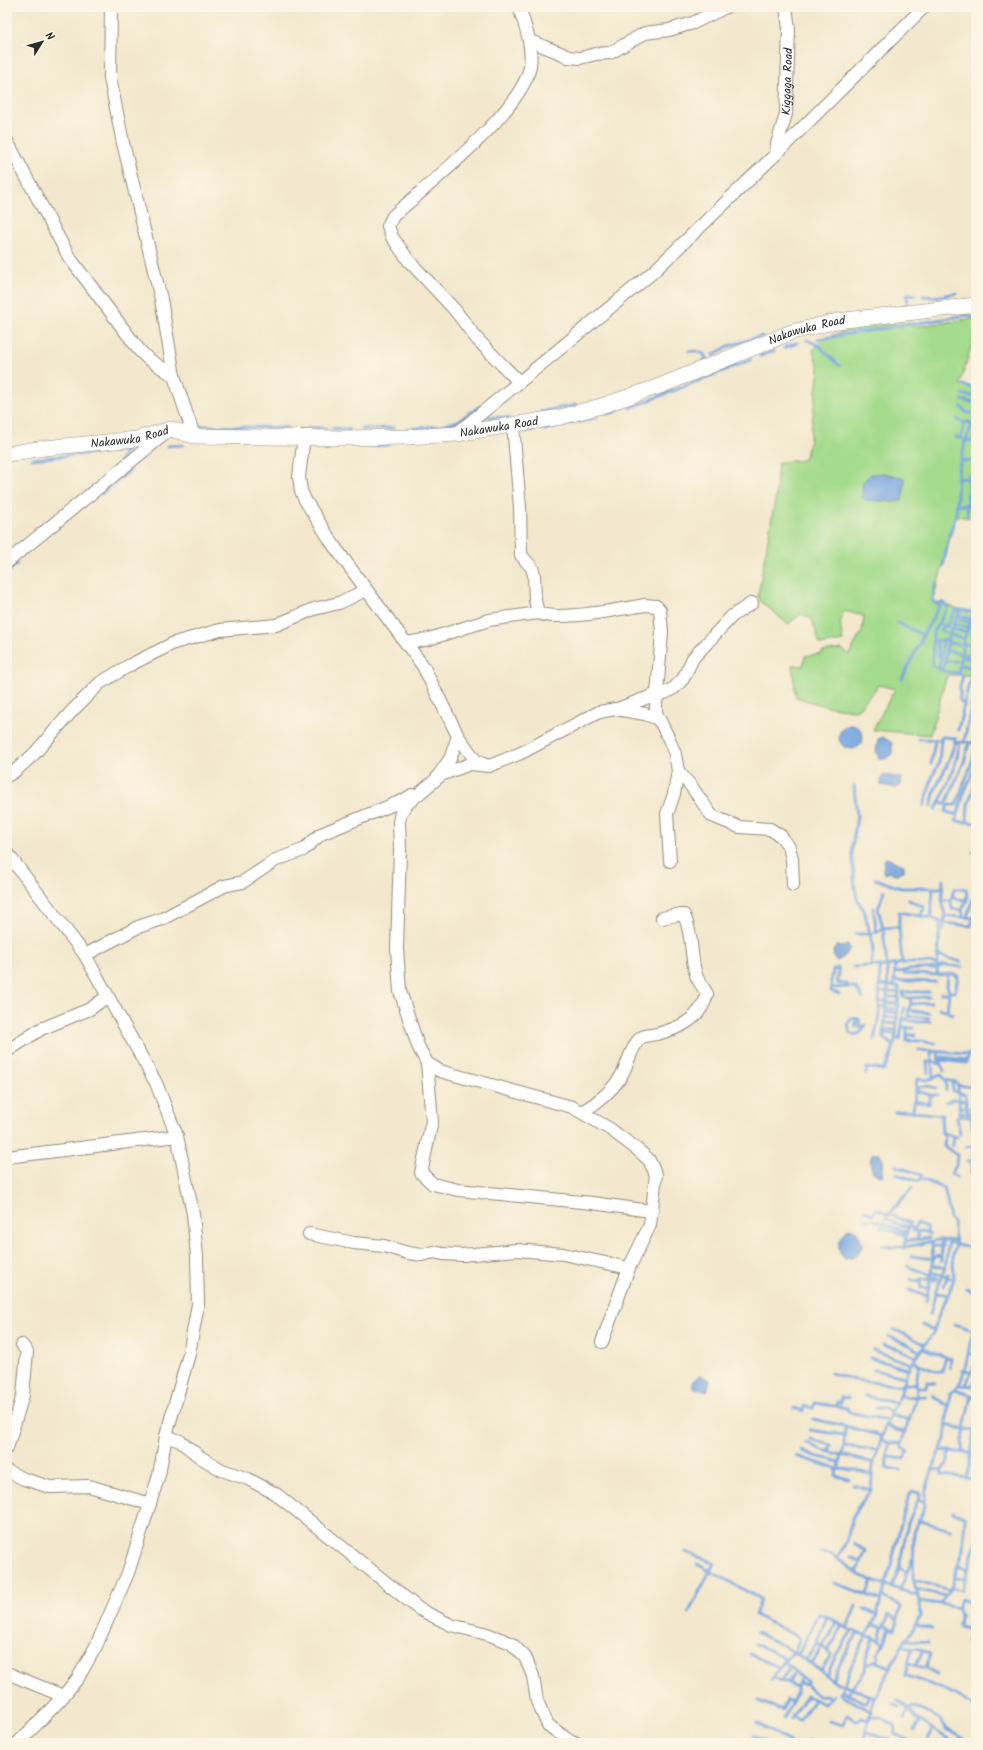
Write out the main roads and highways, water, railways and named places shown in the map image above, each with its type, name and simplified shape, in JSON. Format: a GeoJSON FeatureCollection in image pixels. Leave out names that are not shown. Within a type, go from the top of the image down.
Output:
{"type":"FeatureCollection","features":[{"type":"Feature","properties":{"kind":"main road","name":"Nakawuka Road"},"geometry":{"type":"LineString","coordinates":[[7,454],[44,448],[138,439],[171,429],[194,436],[394,437],[456,434],[561,417],[629,398],[792,332],[837,321],[976,304]]}},
{"type":"Feature","properties":{"kind":"water"},"geometry":{"type":"Polygon","coordinates":[[[884,473],[904,478],[905,483],[902,500],[897,502],[866,500],[862,497],[863,482],[871,474],[884,473]]]}},
{"type":"Feature","properties":{"kind":"water"},"geometry":{"type":"Polygon","coordinates":[[[851,725],[860,728],[863,737],[860,746],[851,749],[842,746],[839,737],[842,728],[851,725]]]}},
{"type":"Feature","properties":{"kind":"water"},"geometry":{"type":"Polygon","coordinates":[[[883,737],[892,743],[892,754],[885,759],[879,758],[876,752],[878,739],[883,737]]]}},
{"type":"Feature","properties":{"kind":"water"},"geometry":{"type":"Polygon","coordinates":[[[884,775],[902,778],[901,785],[897,788],[881,785],[881,779],[884,775]]]}},
{"type":"Feature","properties":{"kind":"water"},"geometry":{"type":"Polygon","coordinates":[[[886,858],[904,865],[904,871],[896,874],[889,872],[885,874],[883,872],[884,861],[886,858]]]}},
{"type":"Feature","properties":{"kind":"water"},"geometry":{"type":"Polygon","coordinates":[[[848,944],[850,948],[844,957],[837,961],[834,959],[833,951],[837,946],[844,947],[848,944]]]}},
{"type":"Feature","properties":{"kind":"water"},"geometry":{"type":"Polygon","coordinates":[[[872,1154],[880,1154],[883,1160],[883,1175],[879,1176],[873,1172],[870,1162],[872,1154]]]}},
{"type":"Feature","properties":{"kind":"water"},"geometry":{"type":"Polygon","coordinates":[[[849,1228],[857,1231],[863,1245],[857,1255],[852,1258],[845,1259],[839,1251],[839,1243],[849,1228]]]}},
{"type":"Feature","properties":{"kind":"water"},"geometry":{"type":"Polygon","coordinates":[[[699,1375],[710,1380],[707,1392],[693,1387],[692,1382],[699,1375]]]}},
{"type":"Feature","properties":{"kind":"waterway"},"geometry":{"type":"LineString","coordinates":[[923,296],[936,297],[957,293]]}},
{"type":"Feature","properties":{"kind":"waterway"},"geometry":{"type":"LineString","coordinates":[[902,307],[908,304],[907,296],[909,294],[915,295]]}},
{"type":"Feature","properties":{"kind":"waterway"},"geometry":{"type":"LineString","coordinates":[[818,339],[968,315],[976,318]]}},
{"type":"Feature","properties":{"kind":"waterway"},"geometry":{"type":"LineString","coordinates":[[713,355],[729,346],[762,336]]}},
{"type":"Feature","properties":{"kind":"waterway"},"geometry":{"type":"LineString","coordinates":[[807,340],[818,345],[840,366]]}},
{"type":"Feature","properties":{"kind":"waterway"},"geometry":{"type":"LineString","coordinates":[[784,348],[797,343]]}},
{"type":"Feature","properties":{"kind":"waterway"},"geometry":{"type":"LineString","coordinates":[[689,351],[697,351],[704,354],[706,359],[703,361]]}},
{"type":"Feature","properties":{"kind":"waterway"},"geometry":{"type":"LineString","coordinates":[[760,356],[774,351]]}},
{"type":"Feature","properties":{"kind":"waterway"},"geometry":{"type":"LineString","coordinates":[[630,408],[750,360]]}},
{"type":"Feature","properties":{"kind":"waterway"},"geometry":{"type":"LineString","coordinates":[[963,385],[976,389]]}},
{"type":"Feature","properties":{"kind":"waterway"},"geometry":{"type":"LineString","coordinates":[[962,394],[976,397]]}},
{"type":"Feature","properties":{"kind":"waterway"},"geometry":{"type":"LineString","coordinates":[[962,400],[976,403]]}},
{"type":"Feature","properties":{"kind":"waterway"},"geometry":{"type":"LineString","coordinates":[[540,412],[576,405]]}},
{"type":"Feature","properties":{"kind":"waterway"},"geometry":{"type":"LineString","coordinates":[[406,429],[440,426],[458,421],[480,406]]}},
{"type":"Feature","properties":{"kind":"waterway"},"geometry":{"type":"LineString","coordinates":[[961,407],[967,413],[976,413]]}},
{"type":"Feature","properties":{"kind":"waterway"},"geometry":{"type":"LineString","coordinates":[[607,414],[618,411]]}},
{"type":"Feature","properties":{"kind":"waterway"},"geometry":{"type":"LineString","coordinates":[[943,567],[949,537],[956,515],[958,472],[965,442],[976,416]]}},
{"type":"Feature","properties":{"kind":"waterway"},"geometry":{"type":"LineString","coordinates":[[489,417],[509,418]]}},
{"type":"Feature","properties":{"kind":"waterway"},"geometry":{"type":"LineString","coordinates":[[579,422],[597,417]]}},
{"type":"Feature","properties":{"kind":"waterway"},"geometry":{"type":"LineString","coordinates":[[957,419],[964,423],[969,422],[972,424]]}},
{"type":"Feature","properties":{"kind":"waterway"},"geometry":{"type":"LineString","coordinates":[[544,430],[573,423]]}},
{"type":"Feature","properties":{"kind":"waterway"},"geometry":{"type":"LineString","coordinates":[[961,438],[964,423]]}},
{"type":"Feature","properties":{"kind":"waterway"},"geometry":{"type":"LineString","coordinates":[[199,426],[287,428]]}},
{"type":"Feature","properties":{"kind":"waterway"},"geometry":{"type":"LineString","coordinates":[[307,428],[326,428]]}},
{"type":"Feature","properties":{"kind":"waterway"},"geometry":{"type":"LineString","coordinates":[[332,428],[350,430]]}},
{"type":"Feature","properties":{"kind":"waterway"},"geometry":{"type":"LineString","coordinates":[[362,429],[394,428]]}},
{"type":"Feature","properties":{"kind":"waterway"},"geometry":{"type":"LineString","coordinates":[[516,432],[534,430]]}},
{"type":"Feature","properties":{"kind":"waterway"},"geometry":{"type":"LineString","coordinates":[[956,437],[976,443]]}},
{"type":"Feature","properties":{"kind":"waterway"},"geometry":{"type":"LineString","coordinates":[[167,446],[183,445]]}},
{"type":"Feature","properties":{"kind":"waterway"},"geometry":{"type":"LineString","coordinates":[[357,445],[389,445]]}},
{"type":"Feature","properties":{"kind":"waterway"},"geometry":{"type":"LineString","coordinates":[[32,459],[126,450],[119,464]]}},
{"type":"Feature","properties":{"kind":"waterway"},"geometry":{"type":"LineString","coordinates":[[961,460],[976,462]]}},
{"type":"Feature","properties":{"kind":"waterway"},"geometry":{"type":"LineString","coordinates":[[101,494],[131,470]]}},
{"type":"Feature","properties":{"kind":"waterway"},"geometry":{"type":"LineString","coordinates":[[967,516],[968,475]]}},
{"type":"Feature","properties":{"kind":"waterway"},"geometry":{"type":"LineString","coordinates":[[958,478],[968,479]]}},
{"type":"Feature","properties":{"kind":"waterway"},"geometry":{"type":"LineString","coordinates":[[968,484],[976,483]]}},
{"type":"Feature","properties":{"kind":"waterway"},"geometry":{"type":"LineString","coordinates":[[956,505],[967,505]]}},
{"type":"Feature","properties":{"kind":"waterway"},"geometry":{"type":"LineString","coordinates":[[39,528],[47,522]]}},
{"type":"Feature","properties":{"kind":"waterway"},"geometry":{"type":"LineString","coordinates":[[7,573],[17,564]]}},
{"type":"Feature","properties":{"kind":"waterway"},"geometry":{"type":"LineString","coordinates":[[935,583],[933,601],[940,606]]}},
{"type":"Feature","properties":{"kind":"waterway"},"geometry":{"type":"LineString","coordinates":[[902,679],[926,630],[942,602],[948,607],[933,633],[933,665],[943,671]]}},
{"type":"Feature","properties":{"kind":"waterway"},"geometry":{"type":"LineString","coordinates":[[965,705],[960,701],[960,686],[963,676],[958,673],[943,671],[949,634],[941,630],[944,625],[947,627],[956,609],[974,612]]}},
{"type":"Feature","properties":{"kind":"waterway"},"geometry":{"type":"LineString","coordinates":[[960,611],[949,634],[964,639],[974,612],[976,612]]}},
{"type":"Feature","properties":{"kind":"waterway"},"geometry":{"type":"LineString","coordinates":[[958,615],[976,620]]}},
{"type":"Feature","properties":{"kind":"waterway"},"geometry":{"type":"LineString","coordinates":[[956,619],[970,622],[976,626]]}},
{"type":"Feature","properties":{"kind":"waterway"},"geometry":{"type":"LineString","coordinates":[[897,623],[923,635]]}},
{"type":"Feature","properties":{"kind":"waterway"},"geometry":{"type":"LineString","coordinates":[[953,624],[976,629]]}},
{"type":"Feature","properties":{"kind":"waterway"},"geometry":{"type":"LineString","coordinates":[[951,629],[966,632]]}},
{"type":"Feature","properties":{"kind":"waterway"},"geometry":{"type":"LineString","coordinates":[[971,632],[973,640]]}},
{"type":"Feature","properties":{"kind":"waterway"},"geometry":{"type":"LineString","coordinates":[[958,673],[964,639]]}},
{"type":"Feature","properties":{"kind":"waterway"},"geometry":{"type":"LineString","coordinates":[[937,640],[938,656],[942,651],[939,668]]}},
{"type":"Feature","properties":{"kind":"waterway"},"geometry":{"type":"LineString","coordinates":[[942,651],[943,640]]}},
{"type":"Feature","properties":{"kind":"waterway"},"geometry":{"type":"LineString","coordinates":[[936,641],[948,640]]}},
{"type":"Feature","properties":{"kind":"waterway"},"geometry":{"type":"LineString","coordinates":[[958,730],[970,679],[971,645],[973,640],[976,641]]}},
{"type":"Feature","properties":{"kind":"waterway"},"geometry":{"type":"LineString","coordinates":[[948,643],[971,645]]}},
{"type":"Feature","properties":{"kind":"waterway"},"geometry":{"type":"LineString","coordinates":[[947,651],[972,656]]}},
{"type":"Feature","properties":{"kind":"waterway"},"geometry":{"type":"LineString","coordinates":[[961,657],[971,659]]}},
{"type":"Feature","properties":{"kind":"waterway"},"geometry":{"type":"LineString","coordinates":[[946,661],[960,661]]}},
{"type":"Feature","properties":{"kind":"waterway"},"geometry":{"type":"LineString","coordinates":[[960,665],[971,667]]}},
{"type":"Feature","properties":{"kind":"waterway"},"geometry":{"type":"LineString","coordinates":[[964,742],[976,684]]}},
{"type":"Feature","properties":{"kind":"waterway"},"geometry":{"type":"LineString","coordinates":[[919,739],[941,740],[942,737],[955,738],[955,743],[976,743]]}},
{"type":"Feature","properties":{"kind":"waterway"},"geometry":{"type":"LineString","coordinates":[[931,764],[935,740]]}},
{"type":"Feature","properties":{"kind":"waterway"},"geometry":{"type":"LineString","coordinates":[[924,806],[933,775],[939,763],[941,740]]}},
{"type":"Feature","properties":{"kind":"waterway"},"geometry":{"type":"LineString","coordinates":[[931,806],[935,790],[948,763],[955,743]]}},
{"type":"Feature","properties":{"kind":"waterway"},"geometry":{"type":"LineString","coordinates":[[936,809],[951,777],[960,743]]}},
{"type":"Feature","properties":{"kind":"waterway"},"geometry":{"type":"LineString","coordinates":[[939,803],[946,803],[964,762],[969,743]]}},
{"type":"Feature","properties":{"kind":"waterway"},"geometry":{"type":"LineString","coordinates":[[958,815],[946,812],[948,805],[956,805],[972,762],[976,745]]}},
{"type":"Feature","properties":{"kind":"waterway"},"geometry":{"type":"LineString","coordinates":[[976,764],[963,796],[956,821],[976,823]]}},
{"type":"Feature","properties":{"kind":"waterway"},"geometry":{"type":"LineString","coordinates":[[967,821],[968,805],[976,781]]}},
{"type":"Feature","properties":{"kind":"waterway"},"geometry":{"type":"LineString","coordinates":[[854,786],[857,816],[852,849],[855,888],[857,899],[864,910],[870,934],[877,932]]}},
{"type":"Feature","properties":{"kind":"waterway"},"geometry":{"type":"LineString","coordinates":[[875,879],[901,888],[942,888]]}},
{"type":"Feature","properties":{"kind":"waterway"},"geometry":{"type":"LineString","coordinates":[[942,900],[943,880]]}},
{"type":"Feature","properties":{"kind":"waterway"},"geometry":{"type":"LineString","coordinates":[[931,918],[933,888]]}},
{"type":"Feature","properties":{"kind":"waterway"},"geometry":{"type":"LineString","coordinates":[[943,930],[945,916],[942,900],[951,900],[954,889],[966,889],[967,900],[962,910],[964,917]]}},
{"type":"Feature","properties":{"kind":"waterway"},"geometry":{"type":"LineString","coordinates":[[967,917],[976,889]]}},
{"type":"Feature","properties":{"kind":"waterway"},"geometry":{"type":"LineString","coordinates":[[884,891],[878,909],[883,928],[899,927],[899,912],[931,918],[944,923],[971,926],[976,910]]}},
{"type":"Feature","properties":{"kind":"waterway"},"geometry":{"type":"LineString","coordinates":[[952,896],[958,899],[967,900]]}},
{"type":"Feature","properties":{"kind":"waterway"},"geometry":{"type":"LineString","coordinates":[[909,900],[924,907],[921,916]]}},
{"type":"Feature","properties":{"kind":"waterway"},"geometry":{"type":"LineString","coordinates":[[951,900],[952,909],[962,910]]}},
{"type":"Feature","properties":{"kind":"waterway"},"geometry":{"type":"LineString","coordinates":[[871,966],[887,966],[883,928],[877,932],[873,908]]}},
{"type":"Feature","properties":{"kind":"waterway"},"geometry":{"type":"LineString","coordinates":[[945,916],[976,918]]}},
{"type":"Feature","properties":{"kind":"waterway"},"geometry":{"type":"LineString","coordinates":[[940,921],[937,975],[951,974],[958,976],[955,992],[941,993]]}},
{"type":"Feature","properties":{"kind":"waterway"},"geometry":{"type":"LineString","coordinates":[[893,1045],[883,1038],[888,987],[887,966],[902,963],[899,927]]}},
{"type":"Feature","properties":{"kind":"waterway"},"geometry":{"type":"LineString","coordinates":[[853,967],[871,966],[873,948],[870,934],[856,934]]}},
{"type":"Feature","properties":{"kind":"waterway"},"geometry":{"type":"LineString","coordinates":[[937,955],[961,962]]}},
{"type":"Feature","properties":{"kind":"waterway"},"geometry":{"type":"LineString","coordinates":[[902,963],[937,964]]}},
{"type":"Feature","properties":{"kind":"waterway"},"geometry":{"type":"LineString","coordinates":[[894,987],[895,965]]}},
{"type":"Feature","properties":{"kind":"waterway"},"geometry":{"type":"LineString","coordinates":[[895,973],[907,970],[937,968],[944,965],[962,967]]}},
{"type":"Feature","properties":{"kind":"waterway"},"geometry":{"type":"LineString","coordinates":[[874,1040],[879,1016],[880,966]]}},
{"type":"Feature","properties":{"kind":"waterway"},"geometry":{"type":"LineString","coordinates":[[839,994],[831,991],[831,976],[833,974],[833,970],[838,968],[838,983],[847,984],[848,987],[855,987],[863,998]]}},
{"type":"Feature","properties":{"kind":"waterway"},"geometry":{"type":"LineString","coordinates":[[904,971],[904,974],[937,975]]}},
{"type":"Feature","properties":{"kind":"waterway"},"geometry":{"type":"LineString","coordinates":[[947,1011],[949,992],[947,985],[948,974]]}},
{"type":"Feature","properties":{"kind":"waterway"},"geometry":{"type":"LineString","coordinates":[[895,981],[935,982]]}},
{"type":"Feature","properties":{"kind":"waterway"},"geometry":{"type":"LineString","coordinates":[[866,1074],[867,1068],[884,1070],[889,1061],[895,1041],[899,987],[880,985]]}},
{"type":"Feature","properties":{"kind":"waterway"},"geometry":{"type":"LineString","coordinates":[[831,988],[848,987]]}},
{"type":"Feature","properties":{"kind":"waterway"},"geometry":{"type":"LineString","coordinates":[[879,992],[899,992]]}},
{"type":"Feature","properties":{"kind":"waterway"},"geometry":{"type":"LineString","coordinates":[[910,998],[903,997],[903,992],[929,992]]}},
{"type":"Feature","properties":{"kind":"waterway"},"geometry":{"type":"LineString","coordinates":[[887,997],[898,997]]}},
{"type":"Feature","properties":{"kind":"waterway"},"geometry":{"type":"LineString","coordinates":[[911,1004],[910,998],[929,997]]}},
{"type":"Feature","properties":{"kind":"waterway"},"geometry":{"type":"LineString","coordinates":[[879,1001],[897,1004]]}},
{"type":"Feature","properties":{"kind":"waterway"},"geometry":{"type":"LineString","coordinates":[[908,1010],[911,1004],[931,1003]]}},
{"type":"Feature","properties":{"kind":"waterway"},"geometry":{"type":"LineString","coordinates":[[879,1007],[897,1009]]}},
{"type":"Feature","properties":{"kind":"waterway"},"geometry":{"type":"LineString","coordinates":[[895,1036],[900,1040],[904,1008]]}},
{"type":"Feature","properties":{"kind":"waterway"},"geometry":{"type":"LineString","coordinates":[[939,1008],[953,1014]]}},
{"type":"Feature","properties":{"kind":"waterway"},"geometry":{"type":"LineString","coordinates":[[909,1016],[908,1010],[929,1013]]}},
{"type":"Feature","properties":{"kind":"waterway"},"geometry":{"type":"LineString","coordinates":[[885,1011],[897,1013]]}},
{"type":"Feature","properties":{"kind":"waterway"},"geometry":{"type":"LineString","coordinates":[[885,1017],[896,1018]]}},
{"type":"Feature","properties":{"kind":"waterway"},"geometry":{"type":"LineString","coordinates":[[908,1017],[929,1018]]}},
{"type":"Feature","properties":{"kind":"waterway"},"geometry":{"type":"LineString","coordinates":[[852,1018],[859,1019],[860,1027],[866,1025],[860,1033],[854,1035],[850,1033],[848,1023],[852,1018]]}},
{"type":"Feature","properties":{"kind":"waterway"},"geometry":{"type":"LineString","coordinates":[[856,1018],[856,1027]]}},
{"type":"Feature","properties":{"kind":"waterway"},"geometry":{"type":"LineString","coordinates":[[903,1019],[917,1022],[930,1022]]}},
{"type":"Feature","properties":{"kind":"waterway"},"geometry":{"type":"LineString","coordinates":[[884,1023],[896,1024]]}},
{"type":"Feature","properties":{"kind":"waterway"},"geometry":{"type":"LineString","coordinates":[[902,1027],[914,1028]]}},
{"type":"Feature","properties":{"kind":"waterway"},"geometry":{"type":"LineString","coordinates":[[907,1027],[907,1041],[913,1040],[935,1043]]}},
{"type":"Feature","properties":{"kind":"waterway"},"geometry":{"type":"LineString","coordinates":[[884,1029],[895,1030]]}},
{"type":"Feature","properties":{"kind":"waterway"},"geometry":{"type":"LineString","coordinates":[[883,1033],[895,1034]]}},
{"type":"Feature","properties":{"kind":"waterway"},"geometry":{"type":"LineString","coordinates":[[907,1035],[915,1035]]}},
{"type":"Feature","properties":{"kind":"waterway"},"geometry":{"type":"LineString","coordinates":[[976,1035],[976,1041]]}},
{"type":"Feature","properties":{"kind":"waterway"},"geometry":{"type":"LineString","coordinates":[[919,1050],[976,1055]]}},
{"type":"Feature","properties":{"kind":"waterway"},"geometry":{"type":"LineString","coordinates":[[931,1051],[932,1062],[941,1064]]}},
{"type":"Feature","properties":{"kind":"waterway"},"geometry":{"type":"LineString","coordinates":[[938,1052],[939,1060],[944,1071]]}},
{"type":"Feature","properties":{"kind":"waterway"},"geometry":{"type":"LineString","coordinates":[[939,1060],[966,1063],[969,1053]]}},
{"type":"Feature","properties":{"kind":"waterway"},"geometry":{"type":"LineString","coordinates":[[942,1057],[967,1060]]}},
{"type":"Feature","properties":{"kind":"waterway"},"geometry":{"type":"LineString","coordinates":[[928,1073],[927,1062],[932,1062],[933,1078]]}},
{"type":"Feature","properties":{"kind":"waterway"},"geometry":{"type":"LineString","coordinates":[[913,1112],[917,1079],[927,1080],[941,1075],[946,1080],[955,1082],[958,1085],[976,1088]]}},
{"type":"Feature","properties":{"kind":"waterway"},"geometry":{"type":"LineString","coordinates":[[946,1080],[946,1090]]}},
{"type":"Feature","properties":{"kind":"waterway"},"geometry":{"type":"LineString","coordinates":[[952,1081],[953,1091],[965,1094],[968,1116]]}},
{"type":"Feature","properties":{"kind":"waterway"},"geometry":{"type":"LineString","coordinates":[[958,1085],[960,1116],[957,1117],[960,1134]]}},
{"type":"Feature","properties":{"kind":"waterway"},"geometry":{"type":"LineString","coordinates":[[916,1088],[927,1086],[936,1088]]}},
{"type":"Feature","properties":{"kind":"waterway"},"geometry":{"type":"LineString","coordinates":[[972,1088],[973,1115]]}},
{"type":"Feature","properties":{"kind":"waterway"},"geometry":{"type":"LineString","coordinates":[[914,1101],[929,1104],[931,1095],[916,1091]]}},
{"type":"Feature","properties":{"kind":"waterway"},"geometry":{"type":"LineString","coordinates":[[931,1095],[938,1095]]}},
{"type":"Feature","properties":{"kind":"waterway"},"geometry":{"type":"LineString","coordinates":[[946,1102],[954,1099],[966,1101]]}},
{"type":"Feature","properties":{"kind":"waterway"},"geometry":{"type":"LineString","coordinates":[[959,1107],[974,1108]]}},
{"type":"Feature","properties":{"kind":"waterway"},"geometry":{"type":"LineString","coordinates":[[895,1112],[905,1111],[943,1115]]}},
{"type":"Feature","properties":{"kind":"waterway"},"geometry":{"type":"LineString","coordinates":[[959,1112],[976,1113]]}},
{"type":"Feature","properties":{"kind":"waterway"},"geometry":{"type":"LineString","coordinates":[[941,1115],[942,1133],[957,1137]]}},
{"type":"Feature","properties":{"kind":"waterway"},"geometry":{"type":"LineString","coordinates":[[960,1116],[971,1117],[974,1137],[971,1173],[976,1175]]}},
{"type":"Feature","properties":{"kind":"waterway"},"geometry":{"type":"LineString","coordinates":[[945,1133],[944,1146],[957,1155],[956,1166],[951,1174],[957,1177]]}},
{"type":"Feature","properties":{"kind":"waterway"},"geometry":{"type":"LineString","coordinates":[[952,1146],[954,1136]]}},
{"type":"Feature","properties":{"kind":"waterway"},"geometry":{"type":"LineString","coordinates":[[966,1147],[976,1145]]}},
{"type":"Feature","properties":{"kind":"waterway"},"geometry":{"type":"LineString","coordinates":[[967,1161],[976,1162]]}},
{"type":"Feature","properties":{"kind":"waterway"},"geometry":{"type":"LineString","coordinates":[[896,1166],[921,1175],[921,1179],[944,1188],[950,1219],[953,1222],[956,1245],[976,1249]]}},
{"type":"Feature","properties":{"kind":"waterway"},"geometry":{"type":"LineString","coordinates":[[896,1174],[918,1181],[921,1179]]}},
{"type":"Feature","properties":{"kind":"waterway"},"geometry":{"type":"LineString","coordinates":[[904,1248],[906,1235],[882,1228],[883,1221],[912,1188]]}},
{"type":"Feature","properties":{"kind":"waterway"},"geometry":{"type":"LineString","coordinates":[[865,1211],[872,1214],[877,1209],[910,1223],[906,1235]]}},
{"type":"Feature","properties":{"kind":"waterway"},"geometry":{"type":"LineString","coordinates":[[886,1218],[899,1225],[915,1228]]}},
{"type":"Feature","properties":{"kind":"waterway"},"geometry":{"type":"LineString","coordinates":[[865,1220],[873,1220],[907,1232]]}},
{"type":"Feature","properties":{"kind":"waterway"},"geometry":{"type":"LineString","coordinates":[[917,1231],[913,1231],[917,1223],[927,1227],[927,1233]]}},
{"type":"Feature","properties":{"kind":"waterway"},"geometry":{"type":"LineString","coordinates":[[918,1239],[917,1231],[929,1234]]}},
{"type":"Feature","properties":{"kind":"waterway"},"geometry":{"type":"LineString","coordinates":[[905,1241],[929,1238]]}},
{"type":"Feature","properties":{"kind":"waterway"},"geometry":{"type":"LineString","coordinates":[[882,1246],[906,1247],[940,1240],[956,1239]]}},
{"type":"Feature","properties":{"kind":"waterway"},"geometry":{"type":"LineString","coordinates":[[941,1261],[942,1240]]}},
{"type":"Feature","properties":{"kind":"waterway"},"geometry":{"type":"LineString","coordinates":[[837,1559],[847,1540],[852,1519],[858,1507],[871,1490],[873,1466],[881,1439],[891,1412],[899,1399],[908,1369],[933,1333],[940,1311],[949,1293],[954,1278],[953,1255],[956,1245],[949,1241],[945,1268],[936,1290],[930,1315]]}},
{"type":"Feature","properties":{"kind":"waterway"},"geometry":{"type":"LineString","coordinates":[[926,1302],[933,1265],[932,1242]]}},
{"type":"Feature","properties":{"kind":"waterway"},"geometry":{"type":"LineString","coordinates":[[932,1246],[943,1246]]}},
{"type":"Feature","properties":{"kind":"waterway"},"geometry":{"type":"LineString","coordinates":[[911,1256],[933,1259],[937,1256],[941,1258]]}},
{"type":"Feature","properties":{"kind":"waterway"},"geometry":{"type":"LineString","coordinates":[[933,1265],[945,1268]]}},
{"type":"Feature","properties":{"kind":"waterway"},"geometry":{"type":"LineString","coordinates":[[907,1266],[937,1278]]}},
{"type":"Feature","properties":{"kind":"waterway"},"geometry":{"type":"LineString","coordinates":[[932,1272],[950,1278]]}},
{"type":"Feature","properties":{"kind":"waterway"},"geometry":{"type":"LineString","coordinates":[[944,1286],[948,1274]]}},
{"type":"Feature","properties":{"kind":"waterway"},"geometry":{"type":"LineString","coordinates":[[910,1279],[920,1282],[922,1279],[936,1280]]}},
{"type":"Feature","properties":{"kind":"waterway"},"geometry":{"type":"LineString","coordinates":[[920,1282],[921,1288],[929,1288]]}},
{"type":"Feature","properties":{"kind":"waterway"},"geometry":{"type":"LineString","coordinates":[[966,1288],[976,1293]]}},
{"type":"Feature","properties":{"kind":"waterway"},"geometry":{"type":"LineString","coordinates":[[909,1290],[927,1296]]}},
{"type":"Feature","properties":{"kind":"waterway"},"geometry":{"type":"LineString","coordinates":[[935,1293],[945,1294]]}},
{"type":"Feature","properties":{"kind":"waterway"},"geometry":{"type":"LineString","coordinates":[[954,1324],[973,1330]]}},
{"type":"Feature","properties":{"kind":"waterway"},"geometry":{"type":"LineString","coordinates":[[922,1325],[934,1330]]}},
{"type":"Feature","properties":{"kind":"waterway"},"geometry":{"type":"LineString","coordinates":[[863,1743],[873,1702],[902,1646],[912,1632],[920,1616],[919,1601],[913,1578],[914,1533],[925,1506],[925,1494],[934,1464],[945,1439],[950,1393],[958,1387],[962,1378],[971,1339],[976,1325]]}},
{"type":"Feature","properties":{"kind":"waterway"},"geometry":{"type":"LineString","coordinates":[[894,1329],[925,1345]]}},
{"type":"Feature","properties":{"kind":"waterway"},"geometry":{"type":"LineString","coordinates":[[888,1336],[909,1345],[920,1352]]}},
{"type":"Feature","properties":{"kind":"waterway"},"geometry":{"type":"LineString","coordinates":[[883,1345],[899,1349],[916,1357]]}},
{"type":"Feature","properties":{"kind":"waterway"},"geometry":{"type":"LineString","coordinates":[[923,1348],[946,1357]]}},
{"type":"Feature","properties":{"kind":"waterway"},"geometry":{"type":"LineString","coordinates":[[873,1350],[911,1364]]}},
{"type":"Feature","properties":{"kind":"waterway"},"geometry":{"type":"LineString","coordinates":[[968,1353],[976,1355]]}},
{"type":"Feature","properties":{"kind":"waterway"},"geometry":{"type":"LineString","coordinates":[[919,1365],[936,1371],[942,1371],[946,1357],[951,1358],[950,1368]]}},
{"type":"Feature","properties":{"kind":"waterway"},"geometry":{"type":"LineString","coordinates":[[870,1358],[908,1369]]}},
{"type":"Feature","properties":{"kind":"waterway"},"geometry":{"type":"LineString","coordinates":[[888,1457],[905,1459],[908,1452],[902,1448],[901,1444],[917,1396],[916,1383],[919,1365],[914,1360]]}},
{"type":"Feature","properties":{"kind":"waterway"},"geometry":{"type":"LineString","coordinates":[[963,1370],[971,1373],[974,1366],[976,1367]]}},
{"type":"Feature","properties":{"kind":"waterway"},"geometry":{"type":"LineString","coordinates":[[874,1370],[905,1377]]}},
{"type":"Feature","properties":{"kind":"waterway"},"geometry":{"type":"LineString","coordinates":[[831,1373],[855,1380],[903,1386]]}},
{"type":"Feature","properties":{"kind":"waterway"},"geometry":{"type":"LineString","coordinates":[[966,1385],[971,1373]]}},
{"type":"Feature","properties":{"kind":"waterway"},"geometry":{"type":"LineString","coordinates":[[959,1386],[972,1386],[976,1379]]}},
{"type":"Feature","properties":{"kind":"waterway"},"geometry":{"type":"LineString","coordinates":[[916,1387],[926,1387],[927,1382],[935,1383]]}},
{"type":"Feature","properties":{"kind":"waterway"},"geometry":{"type":"LineString","coordinates":[[904,1383],[909,1385],[916,1383]]}},
{"type":"Feature","properties":{"kind":"waterway"},"geometry":{"type":"LineString","coordinates":[[955,1390],[976,1397]]}},
{"type":"Feature","properties":{"kind":"waterway"},"geometry":{"type":"LineString","coordinates":[[900,1394],[905,1397],[926,1396]]}},
{"type":"Feature","properties":{"kind":"waterway"},"geometry":{"type":"LineString","coordinates":[[932,1395],[949,1407]]}},
{"type":"Feature","properties":{"kind":"waterway"},"geometry":{"type":"LineString","coordinates":[[964,1428],[971,1395]]}},
{"type":"Feature","properties":{"kind":"waterway"},"geometry":{"type":"LineString","coordinates":[[865,1396],[896,1403]]}},
{"type":"Feature","properties":{"kind":"waterway"},"geometry":{"type":"LineString","coordinates":[[836,1406],[837,1402],[841,1403],[841,1397],[848,1398]]}},
{"type":"Feature","properties":{"kind":"waterway"},"geometry":{"type":"LineString","coordinates":[[794,1408],[804,1411],[804,1406],[813,1408],[815,1403],[847,1408],[848,1412],[887,1420]]}},
{"type":"Feature","properties":{"kind":"waterway"},"geometry":{"type":"LineString","coordinates":[[876,1408],[884,1408],[891,1412]]}},
{"type":"Feature","properties":{"kind":"waterway"},"geometry":{"type":"LineString","coordinates":[[890,1415],[910,1420]]}},
{"type":"Feature","properties":{"kind":"waterway"},"geometry":{"type":"LineString","coordinates":[[813,1419],[845,1426]]}},
{"type":"Feature","properties":{"kind":"waterway"},"geometry":{"type":"LineString","coordinates":[[886,1424],[895,1430],[905,1432]]}},
{"type":"Feature","properties":{"kind":"waterway"},"geometry":{"type":"LineString","coordinates":[[948,1425],[956,1428],[974,1430]]}},
{"type":"Feature","properties":{"kind":"waterway"},"geometry":{"type":"LineString","coordinates":[[844,1446],[845,1426],[882,1436]]}},
{"type":"Feature","properties":{"kind":"waterway"},"geometry":{"type":"LineString","coordinates":[[963,1453],[962,1443],[966,1428]]}},
{"type":"Feature","properties":{"kind":"waterway"},"geometry":{"type":"LineString","coordinates":[[810,1430],[844,1435]]}},
{"type":"Feature","properties":{"kind":"waterway"},"geometry":{"type":"LineString","coordinates":[[966,1478],[970,1466],[974,1430]]}},
{"type":"Feature","properties":{"kind":"waterway"},"geometry":{"type":"LineString","coordinates":[[810,1439],[831,1445],[829,1452]]}},
{"type":"Feature","properties":{"kind":"waterway"},"geometry":{"type":"LineString","coordinates":[[881,1439],[889,1443],[901,1444]]}},
{"type":"Feature","properties":{"kind":"waterway"},"geometry":{"type":"LineString","coordinates":[[805,1442],[822,1450],[842,1455],[844,1446],[878,1450]]}},
{"type":"Feature","properties":{"kind":"waterway"},"geometry":{"type":"LineString","coordinates":[[889,1443],[886,1468],[900,1470]]}},
{"type":"Feature","properties":{"kind":"waterway"},"geometry":{"type":"LineString","coordinates":[[801,1450],[815,1456],[840,1462]]}},
{"type":"Feature","properties":{"kind":"waterway"},"geometry":{"type":"LineString","coordinates":[[940,1450],[976,1454]]}},
{"type":"Feature","properties":{"kind":"waterway"},"geometry":{"type":"LineString","coordinates":[[942,1470],[947,1464],[950,1452]]}},
{"type":"Feature","properties":{"kind":"waterway"},"geometry":{"type":"LineString","coordinates":[[839,1466],[842,1455],[874,1463]]}},
{"type":"Feature","properties":{"kind":"waterway"},"geometry":{"type":"LineString","coordinates":[[796,1456],[837,1469],[855,1470],[872,1475]]}},
{"type":"Feature","properties":{"kind":"waterway"},"geometry":{"type":"LineString","coordinates":[[837,1469],[836,1476],[849,1479]]}},
{"type":"Feature","properties":{"kind":"waterway"},"geometry":{"type":"LineString","coordinates":[[933,1469],[942,1470],[942,1475],[976,1479]]}},
{"type":"Feature","properties":{"kind":"waterway"},"geometry":{"type":"LineString","coordinates":[[975,1475],[976,1471]]}},
{"type":"Feature","properties":{"kind":"waterway"},"geometry":{"type":"LineString","coordinates":[[853,1485],[871,1490]]}},
{"type":"Feature","properties":{"kind":"waterway"},"geometry":{"type":"LineString","coordinates":[[834,1583],[881,1600],[911,1491],[920,1493],[918,1500]]}},
{"type":"Feature","properties":{"kind":"waterway"},"geometry":{"type":"LineString","coordinates":[[899,1568],[908,1523],[918,1500],[925,1503]]}},
{"type":"Feature","properties":{"kind":"waterway"},"geometry":{"type":"LineString","coordinates":[[914,1580],[950,1590],[963,1551],[965,1518],[953,1512]]}},
{"type":"Feature","properties":{"kind":"waterway"},"geometry":{"type":"LineString","coordinates":[[918,1520],[951,1530]]}},
{"type":"Feature","properties":{"kind":"waterway"},"geometry":{"type":"LineString","coordinates":[[951,1588],[962,1590],[976,1542]]}},
{"type":"Feature","properties":{"kind":"waterway"},"geometry":{"type":"LineString","coordinates":[[854,1544],[866,1551],[856,1572]]}},
{"type":"Feature","properties":{"kind":"waterway"},"geometry":{"type":"LineString","coordinates":[[686,1552],[714,1563],[689,1612]]}},
{"type":"Feature","properties":{"kind":"waterway"},"geometry":{"type":"LineString","coordinates":[[820,1552],[832,1555],[861,1576],[918,1596]]}},
{"type":"Feature","properties":{"kind":"waterway"},"geometry":{"type":"LineString","coordinates":[[851,1557],[861,1562]]}},
{"type":"Feature","properties":{"kind":"waterway"},"geometry":{"type":"LineString","coordinates":[[900,1590],[912,1560]]}},
{"type":"Feature","properties":{"kind":"waterway"},"geometry":{"type":"LineString","coordinates":[[697,1564],[761,1599],[755,1615],[800,1638],[794,1652],[784,1661],[771,1680]]}},
{"type":"Feature","properties":{"kind":"waterway"},"geometry":{"type":"LineString","coordinates":[[958,1566],[968,1569]]}},
{"type":"Feature","properties":{"kind":"waterway"},"geometry":{"type":"LineString","coordinates":[[892,1587],[899,1568],[907,1572]]}},
{"type":"Feature","properties":{"kind":"waterway"},"geometry":{"type":"LineString","coordinates":[[954,1578],[967,1579]]}},
{"type":"Feature","properties":{"kind":"waterway"},"geometry":{"type":"LineString","coordinates":[[867,1595],[872,1580]]}},
{"type":"Feature","properties":{"kind":"waterway"},"geometry":{"type":"LineString","coordinates":[[916,1589],[946,1596]]}},
{"type":"Feature","properties":{"kind":"waterway"},"geometry":{"type":"LineString","coordinates":[[919,1601],[940,1604],[950,1590]]}},
{"type":"Feature","properties":{"kind":"waterway"},"geometry":{"type":"LineString","coordinates":[[856,1606],[847,1628],[880,1640],[883,1628],[889,1615],[898,1619],[901,1606],[883,1597]]}},
{"type":"Feature","properties":{"kind":"waterway"},"geometry":{"type":"LineString","coordinates":[[976,1602],[961,1599],[958,1608],[960,1615],[959,1626],[976,1630]]}},
{"type":"Feature","properties":{"kind":"waterway"},"geometry":{"type":"LineString","coordinates":[[872,1712],[840,1694],[853,1662],[876,1617],[881,1600]]}},
{"type":"Feature","properties":{"kind":"waterway"},"geometry":{"type":"LineString","coordinates":[[940,1604],[958,1608]]}},
{"type":"Feature","properties":{"kind":"waterway"},"geometry":{"type":"LineString","coordinates":[[864,1609],[877,1615]]}},
{"type":"Feature","properties":{"kind":"waterway"},"geometry":{"type":"LineString","coordinates":[[798,1655],[818,1614],[827,1617]]}},
{"type":"Feature","properties":{"kind":"waterway"},"geometry":{"type":"LineString","coordinates":[[816,1644],[827,1617],[847,1628]]}},
{"type":"Feature","properties":{"kind":"waterway"},"geometry":{"type":"LineString","coordinates":[[890,1628],[895,1630],[898,1619]]}},
{"type":"Feature","properties":{"kind":"waterway"},"geometry":{"type":"LineString","coordinates":[[806,1660],[816,1644],[822,1646],[831,1634],[836,1621]]}},
{"type":"Feature","properties":{"kind":"waterway"},"geometry":{"type":"LineString","coordinates":[[872,1624],[883,1628]]}},
{"type":"Feature","properties":{"kind":"waterway"},"geometry":{"type":"LineString","coordinates":[[827,1651],[835,1640],[842,1625]]}},
{"type":"Feature","properties":{"kind":"waterway"},"geometry":{"type":"LineString","coordinates":[[884,1625],[890,1628],[884,1644]]}},
{"type":"Feature","properties":{"kind":"waterway"},"geometry":{"type":"LineString","coordinates":[[916,1625],[932,1629]]}},
{"type":"Feature","properties":{"kind":"waterway"},"geometry":{"type":"LineString","coordinates":[[827,1676],[836,1655],[852,1631]]}},
{"type":"Feature","properties":{"kind":"waterway"},"geometry":{"type":"LineString","coordinates":[[757,1633],[784,1646],[817,1668],[833,1681],[875,1698]]}},
{"type":"Feature","properties":{"kind":"waterway"},"geometry":{"type":"LineString","coordinates":[[833,1681],[842,1659],[857,1634]]}},
{"type":"Feature","properties":{"kind":"waterway"},"geometry":{"type":"LineString","coordinates":[[847,1694],[865,1671],[866,1657],[874,1637]]}},
{"type":"Feature","properties":{"kind":"waterway"},"geometry":{"type":"LineString","coordinates":[[876,1662],[879,1657],[877,1654],[884,1644],[880,1640]]}},
{"type":"Feature","properties":{"kind":"waterway"},"geometry":{"type":"LineString","coordinates":[[905,1640],[928,1642]]}},
{"type":"Feature","properties":{"kind":"waterway"},"geometry":{"type":"LineString","coordinates":[[967,1641],[976,1642]]}},
{"type":"Feature","properties":{"kind":"waterway"},"geometry":{"type":"LineString","coordinates":[[756,1644],[787,1659]]}},
{"type":"Feature","properties":{"kind":"waterway"},"geometry":{"type":"LineString","coordinates":[[812,1664],[822,1646],[831,1654]]}},
{"type":"Feature","properties":{"kind":"waterway"},"geometry":{"type":"LineString","coordinates":[[902,1646],[912,1649],[917,1648],[930,1654],[926,1668]]}},
{"type":"Feature","properties":{"kind":"waterway"},"geometry":{"type":"LineString","coordinates":[[912,1649],[905,1675],[951,1693],[976,1709]]}},
{"type":"Feature","properties":{"kind":"waterway"},"geometry":{"type":"LineString","coordinates":[[917,1662],[923,1651]]}},
{"type":"Feature","properties":{"kind":"waterway"},"geometry":{"type":"LineString","coordinates":[[750,1654],[779,1668]]}},
{"type":"Feature","properties":{"kind":"waterway"},"geometry":{"type":"LineString","coordinates":[[821,1671],[831,1655]]}},
{"type":"Feature","properties":{"kind":"waterway"},"geometry":{"type":"LineString","coordinates":[[780,1682],[790,1667],[784,1661]]}},
{"type":"Feature","properties":{"kind":"waterway"},"geometry":{"type":"LineString","coordinates":[[866,1665],[874,1661],[891,1667]]}},
{"type":"Feature","properties":{"kind":"waterway"},"geometry":{"type":"LineString","coordinates":[[908,1664],[926,1668],[937,1674]]}},
{"type":"Feature","properties":{"kind":"waterway"},"geometry":{"type":"LineString","coordinates":[[789,1682],[795,1672],[790,1667]]}},
{"type":"Feature","properties":{"kind":"waterway"},"geometry":{"type":"LineString","coordinates":[[795,1672],[801,1678],[798,1685]]}},
{"type":"Feature","properties":{"kind":"waterway"},"geometry":{"type":"LineString","coordinates":[[773,1677],[797,1687],[797,1692],[784,1718]]}},
{"type":"Feature","properties":{"kind":"waterway"},"geometry":{"type":"LineString","coordinates":[[801,1678],[807,1681],[807,1685]]}},
{"type":"Feature","properties":{"kind":"waterway"},"geometry":{"type":"LineString","coordinates":[[799,1683],[807,1685],[818,1696],[826,1695],[830,1698],[833,1695]]}},
{"type":"Feature","properties":{"kind":"waterway"},"geometry":{"type":"LineString","coordinates":[[842,1691],[866,1703],[869,1696]]}},
{"type":"Feature","properties":{"kind":"waterway"},"geometry":{"type":"LineString","coordinates":[[791,1719],[807,1696],[824,1704],[830,1698]]}},
{"type":"Feature","properties":{"kind":"waterway"},"geometry":{"type":"LineString","coordinates":[[758,1701],[782,1710],[786,1700],[792,1702]]}},
{"type":"Feature","properties":{"kind":"waterway"},"geometry":{"type":"LineString","coordinates":[[792,1715],[799,1721],[814,1700]]}},
{"type":"Feature","properties":{"kind":"waterway"},"geometry":{"type":"LineString","coordinates":[[897,1700],[909,1709],[904,1719]]}},
{"type":"Feature","properties":{"kind":"waterway"},"geometry":{"type":"LineString","coordinates":[[894,1704],[899,1707]]}},
{"type":"Feature","properties":{"kind":"waterway"},"geometry":{"type":"LineString","coordinates":[[954,1743],[917,1719],[909,1709],[913,1706],[939,1719],[948,1730],[970,1743]]}},
{"type":"Feature","properties":{"kind":"waterway"},"geometry":{"type":"LineString","coordinates":[[829,1721],[843,1725],[847,1715],[858,1721],[861,1718],[869,1720]]}},
{"type":"Feature","properties":{"kind":"waterway"},"geometry":{"type":"LineString","coordinates":[[870,1716],[881,1717],[894,1726],[896,1734],[913,1743]]}},
{"type":"Feature","properties":{"kind":"waterway"},"geometry":{"type":"LineString","coordinates":[[915,1731],[919,1721]]}},
{"type":"Feature","properties":{"kind":"waterway"},"geometry":{"type":"LineString","coordinates":[[757,1723],[791,1743]]}},
{"type":"Feature","properties":{"kind":"waterway"},"geometry":{"type":"LineString","coordinates":[[928,1739],[932,1729]]}},
{"type":"Feature","properties":{"kind":"waterway"},"geometry":{"type":"LineString","coordinates":[[866,1731],[879,1737],[890,1739]]}},
{"type":"Feature","properties":{"kind":"waterway"},"geometry":{"type":"LineString","coordinates":[[754,1735],[767,1743]]}},
{"type":"Feature","properties":{"kind":"waterway"},"geometry":{"type":"LineString","coordinates":[[807,1743],[808,1741],[817,1743]]}}]}
